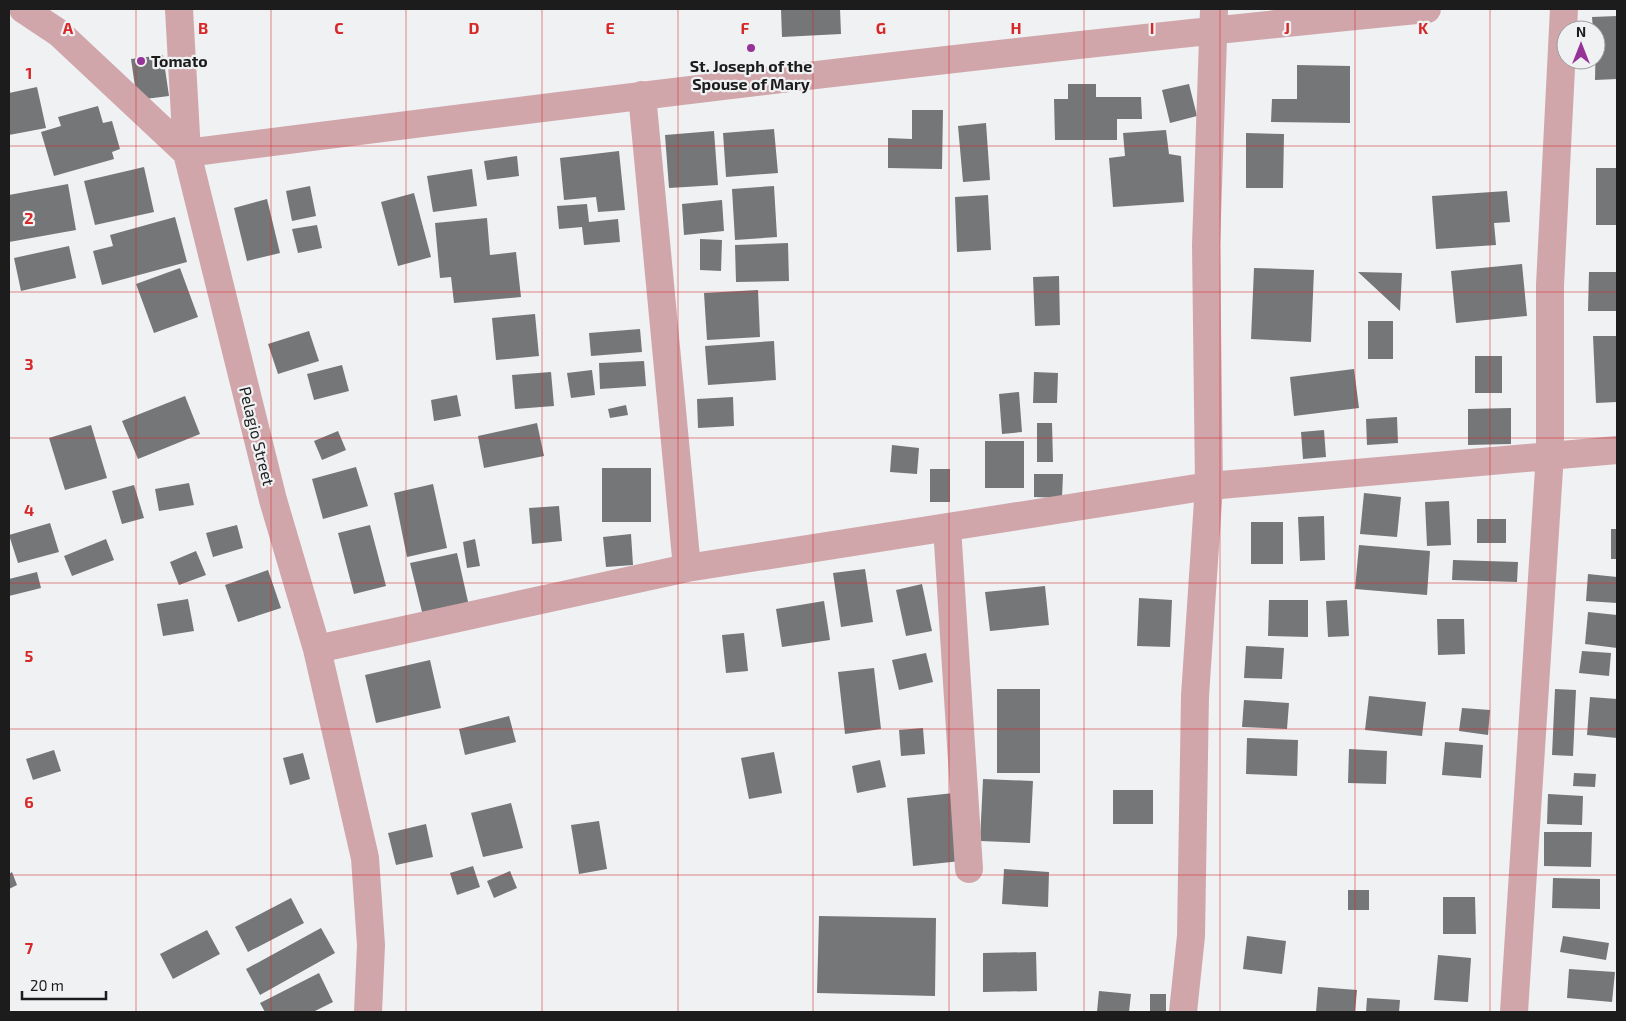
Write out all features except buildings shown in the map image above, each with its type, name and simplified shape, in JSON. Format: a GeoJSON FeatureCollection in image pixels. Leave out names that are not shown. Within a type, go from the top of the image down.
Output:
{"type":"FeatureCollection","features":[{"type":"Feature","properties":{"kind":"street"},"geometry":{"type":"LineString","coordinates":[[23,9],[59,34],[187,153],[1214,19],[1427,9]]}},
{"type":"Feature","properties":{"kind":"street","name":"Pelagio Street"},"geometry":{"type":"LineString","coordinates":[[179,9],[187,153],[273,500],[317,649],[365,858],[371,945],[368,1012]]}},
{"type":"Feature","properties":{"kind":"street"},"geometry":{"type":"LineString","coordinates":[[1514,1012],[1550,454],[1550,285],[1564,9]]}},
{"type":"Feature","properties":{"kind":"street"},"geometry":{"type":"LineString","coordinates":[[1183,1012],[1191,936],[1195,696],[1209,486],[1206,245],[1214,19]]}},
{"type":"Feature","properties":{"kind":"street"},"geometry":{"type":"LineString","coordinates":[[642,95],[687,568]]}},
{"type":"Feature","properties":{"kind":"street"},"geometry":{"type":"LineString","coordinates":[[317,649],[687,568],[1209,486],[1550,454],[1617,450]]}},
{"type":"Feature","properties":{"kind":"street"},"geometry":{"type":"LineString","coordinates":[[947,527],[968,868]]}},
{"type":"Feature","properties":{"kind":"place","name":"St. Joseph of the Spouse of Mary"},"geometry":{"type":"Point","coordinates":[751,48]}},
{"type":"Feature","properties":{"kind":"place","name":"Tomato"},"geometry":{"type":"Point","coordinates":[141,61]}}]}
